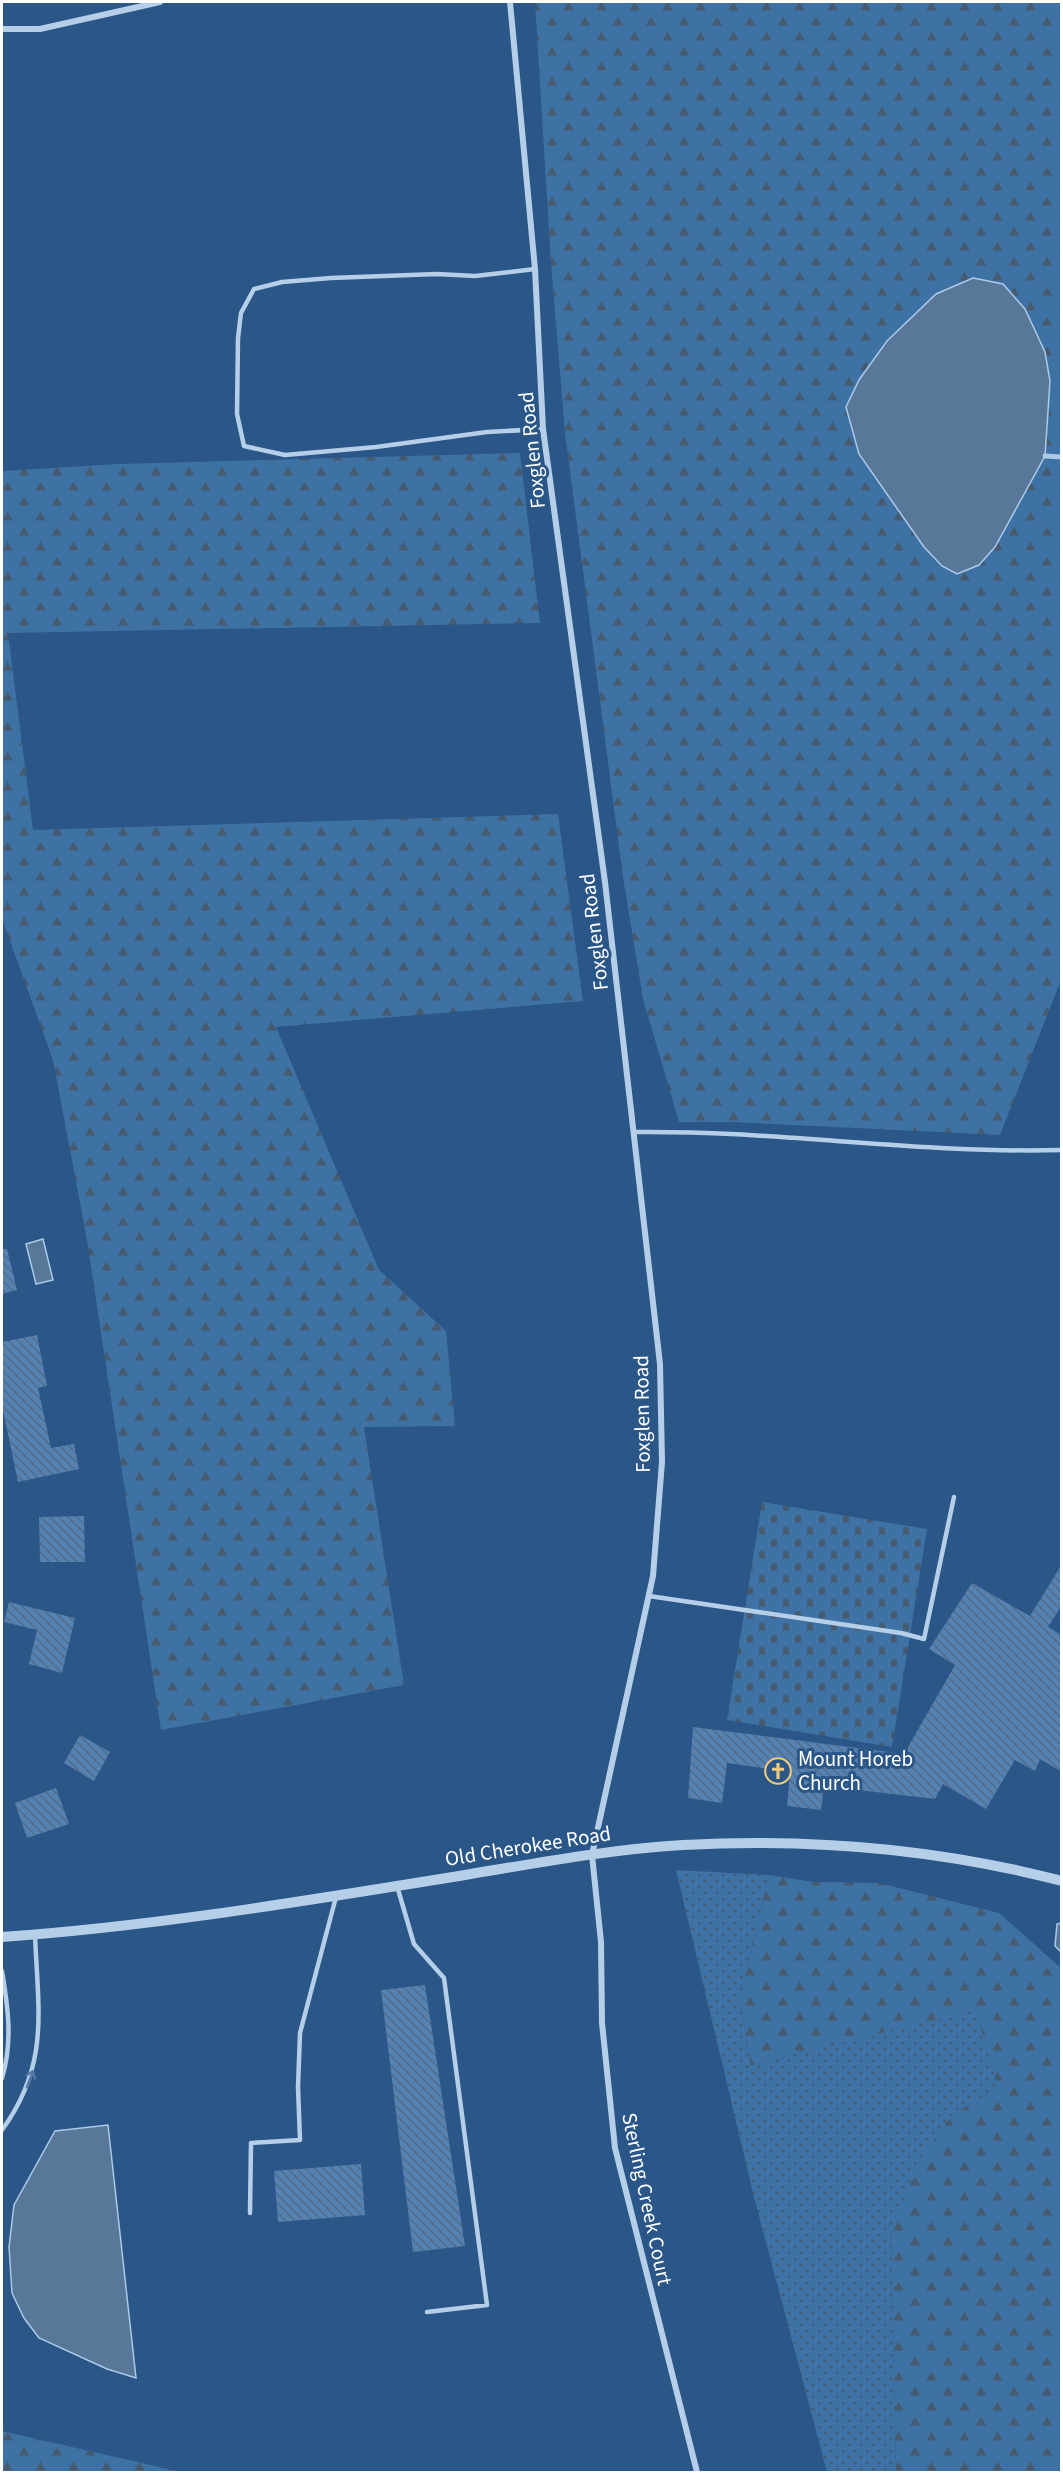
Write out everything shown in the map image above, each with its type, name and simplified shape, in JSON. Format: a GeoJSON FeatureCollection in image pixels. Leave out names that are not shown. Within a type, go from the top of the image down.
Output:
{"type":"FeatureCollection","features":[{"type":"Feature","properties":{"kind":"street"},"geometry":{"type":"LineString","coordinates":[[2,29],[40,29],[160,2]]}},
{"type":"Feature","properties":{"kind":"street","name":"Foxglen Road"},"geometry":{"type":"LineString","coordinates":[[510,2],[535,269],[543,429],[605,882],[660,1364],[662,1462],[653,1576],[592,1855]]}},
{"type":"Feature","properties":{"kind":"street","name":"Old Cherokee Road"},"geometry":{"type":"LineString","coordinates":[[2,1937],[127,1926],[336,1896],[592,1855],[690,1845],[834,1845],[939,1856],[1062,1881]]}},
{"type":"Feature","properties":{"kind":"street","name":"Sterling Creek Court"},"geometry":{"type":"LineString","coordinates":[[592,1855],[601,1942],[602,2022],[615,2148],[697,2472]]}},
{"type":"Feature","properties":{"kind":"lane"},"geometry":{"type":"LineString","coordinates":[[535,269],[475,276],[406,274],[331,278],[282,282],[254,289],[241,313],[238,338],[237,414],[244,446],[285,455],[376,447],[487,432],[543,429]]}},
{"type":"Feature","properties":{"kind":"lane"},"geometry":{"type":"LineString","coordinates":[[633,1132],[698,1131],[1009,1152],[1062,1150]]}},
{"type":"Feature","properties":{"kind":"lane"},"geometry":{"type":"LineString","coordinates":[[649,1596],[901,1633],[924,1639],[954,1497]]}},
{"type":"Feature","properties":{"kind":"lane"},"geometry":{"type":"LineString","coordinates":[[397,1886],[414,1944],[444,1978],[487,2305],[427,2312]]}},
{"type":"Feature","properties":{"kind":"lane"},"geometry":{"type":"LineString","coordinates":[[250,2213],[250,2143],[300,2140],[298,2087],[300,2033],[336,1896]]}},
{"type":"Feature","properties":{"kind":"lane"},"geometry":{"type":"LineString","coordinates":[[2,2130],[31,2079],[36,2056],[39,2034],[35,1935]]}},
{"type":"Feature","properties":{"kind":"lane"},"geometry":{"type":"LineString","coordinates":[[2,1971],[9,2036],[2,2078]]}},
{"type":"Feature","properties":{"kind":"green space"},"geometry":{"type":"Polygon","coordinates":[[[535,2],[1061,2],[1061,980],[1000,1135],[733,1122],[679,1122],[643,999],[623,877],[565,433],[551,263],[535,2]]]}},
{"type":"Feature","properties":{"kind":"green space"},"geometry":{"type":"Polygon","coordinates":[[[520,453],[540,623],[8,633],[33,830],[558,814],[583,1001],[276,1027],[379,1270],[446,1331],[455,1426],[364,1427],[404,1685],[161,1730],[87,1240],[53,1060],[2,919],[2,471],[119,464],[520,453]]]}},
{"type":"Feature","properties":{"kind":"green space"},"geometry":{"type":"Polygon","coordinates":[[[762,1502],[927,1529],[892,1747],[727,1720],[762,1502]]]}},
{"type":"Feature","properties":{"kind":"green space"},"geometry":{"type":"Polygon","coordinates":[[[676,1870],[769,1875],[740,1999],[751,2065],[976,2009],[998,2088],[952,2116],[891,2228],[896,2472],[827,2472],[754,2197],[676,1870]]]}},
{"type":"Feature","properties":{"kind":"green space"},"geometry":{"type":"Polygon","coordinates":[[[769,1875],[813,1882],[879,1883],[999,1913],[1061,1968],[1061,2472],[896,2472],[891,2228],[921,2158],[952,2115],[998,2088],[976,2010],[751,2065],[740,1999],[769,1875]]]}},
{"type":"Feature","properties":{"kind":"green space"},"geometry":{"type":"Polygon","coordinates":[[[2,2431],[181,2472],[2,2472],[2,2431]]]}},
{"type":"Feature","properties":{"kind":"shaded area"},"geometry":{"type":"Polygon","coordinates":[[[973,278],[1003,284],[1025,309],[1045,352],[1050,381],[1045,456],[995,547],[979,565],[957,574],[942,566],[924,547],[859,454],[846,407],[859,380],[887,341],[936,294],[973,278]]]}},
{"type":"Feature","properties":{"kind":"shaded area"},"geometry":{"type":"Polygon","coordinates":[[[43,1239],[53,1280],[36,1284],[26,1244],[43,1239]]]}},
{"type":"Feature","properties":{"kind":"shaded area"},"geometry":{"type":"Polygon","coordinates":[[[1062,1923],[1061,1952],[1055,1946],[1057,1924],[1062,1923]]]}},
{"type":"Feature","properties":{"kind":"shaded area"},"geometry":{"type":"Polygon","coordinates":[[[108,2125],[136,2378],[107,2369],[39,2338],[24,2318],[12,2293],[9,2247],[14,2205],[55,2131],[108,2125]]]}},
{"type":"Feature","properties":{"kind":"building"},"geometry":{"type":"Polygon","coordinates":[[[2,1249],[7,1249],[17,1290],[2,1294],[2,1249]]]}},
{"type":"Feature","properties":{"kind":"building"},"geometry":{"type":"Polygon","coordinates":[[[37,1335],[47,1386],[38,1388],[51,1448],[74,1444],[79,1469],[18,1482],[2,1405],[2,1342],[37,1335]]]}},
{"type":"Feature","properties":{"kind":"building"},"geometry":{"type":"Polygon","coordinates":[[[84,1516],[85,1562],[40,1562],[39,1517],[84,1516]]]}},
{"type":"Feature","properties":{"kind":"building"},"geometry":{"type":"Polygon","coordinates":[[[1062,1564],[1062,1605],[1048,1627],[1062,1635],[1062,1772],[1040,1759],[1035,1771],[1015,1760],[986,1809],[943,1784],[935,1799],[824,1786],[821,1810],[787,1806],[790,1772],[727,1763],[722,1803],[688,1798],[693,1727],[904,1754],[955,1665],[929,1649],[972,1583],[1030,1616],[1062,1564]]]}},
{"type":"Feature","properties":{"kind":"building"},"geometry":{"type":"Polygon","coordinates":[[[9,1602],[75,1618],[62,1673],[29,1664],[37,1630],[4,1622],[9,1602]]]}},
{"type":"Feature","properties":{"kind":"building"},"geometry":{"type":"Polygon","coordinates":[[[80,1735],[110,1752],[94,1781],[64,1763],[80,1735]]]}},
{"type":"Feature","properties":{"kind":"building"},"geometry":{"type":"Polygon","coordinates":[[[56,1788],[69,1824],[27,1838],[15,1803],[56,1788]]]}},
{"type":"Feature","properties":{"kind":"building"},"geometry":{"type":"Polygon","coordinates":[[[425,1985],[465,2246],[413,2252],[381,1990],[425,1985]]]}},
{"type":"Feature","properties":{"kind":"building"},"geometry":{"type":"Polygon","coordinates":[[[361,2164],[365,2215],[278,2222],[274,2171],[361,2164]]]}},
{"type":"Feature","properties":{"kind":"waterway"},"geometry":{"type":"LineString","coordinates":[[1045,456],[1062,457]]}},
{"type":"Feature","properties":{"kind":"place","name":"Mount Horeb Church"},"geometry":{"type":"Point","coordinates":[778,1771]}}]}
